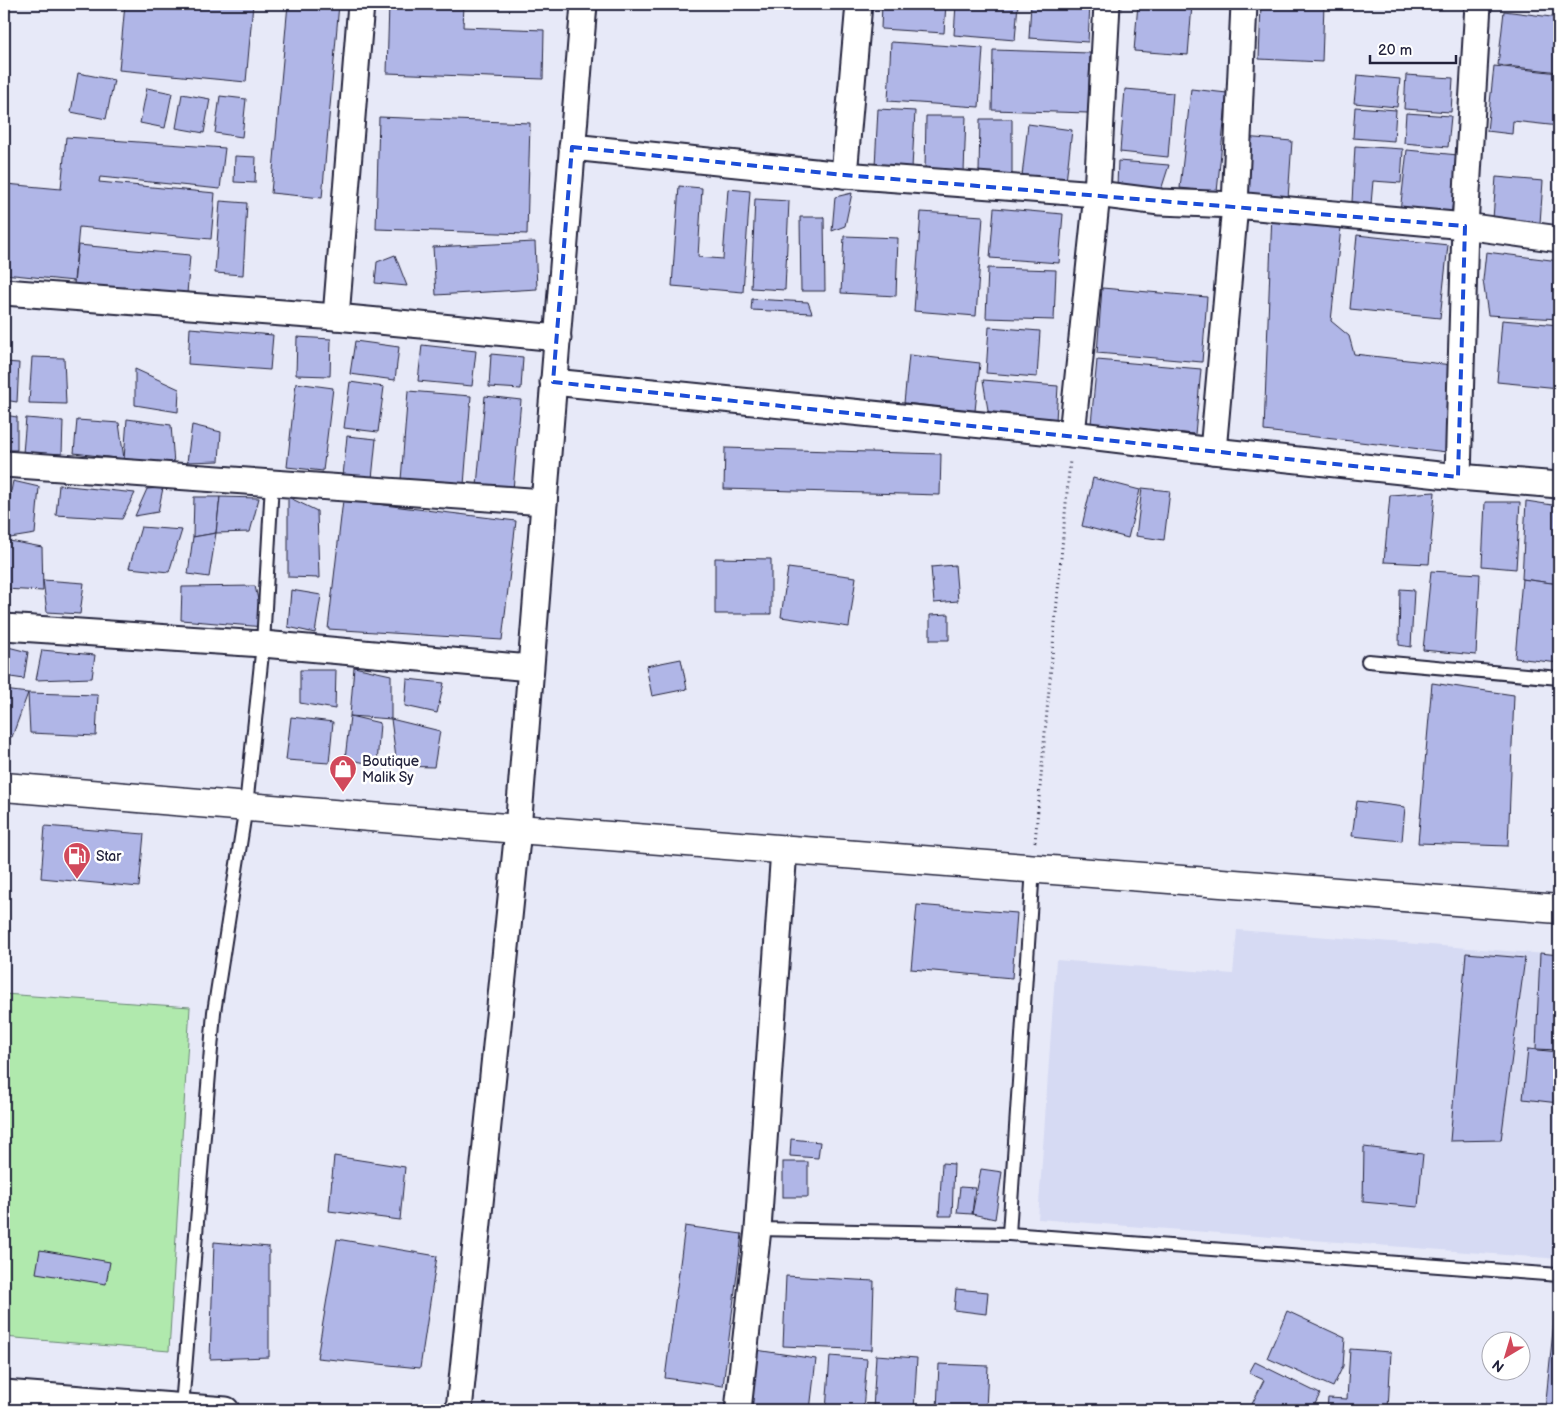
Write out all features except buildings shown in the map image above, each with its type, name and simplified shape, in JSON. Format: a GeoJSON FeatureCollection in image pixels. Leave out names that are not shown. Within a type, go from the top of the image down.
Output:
{"type":"FeatureCollection","features":[{"type":"Feature","properties":{"kind":"street"},"geometry":{"type":"LineString","coordinates":[[336,317],[361,4]]}},
{"type":"Feature","properties":{"kind":"street"},"geometry":{"type":"LineString","coordinates":[[459,1410],[518,829],[584,4]]}},
{"type":"Feature","properties":{"kind":"street"},"geometry":{"type":"LineString","coordinates":[[844,175],[859,4]]}},
{"type":"Feature","properties":{"kind":"street"},"geometry":{"type":"LineString","coordinates":[[1072,434],[1097,194],[1107,4]]}},
{"type":"Feature","properties":{"kind":"street"},"geometry":{"type":"LineString","coordinates":[[1213,451],[1235,205],[1244,4]]}},
{"type":"Feature","properties":{"kind":"street"},"geometry":{"type":"LineString","coordinates":[[1458,477],[1465,226],[1478,4]]}},
{"type":"Feature","properties":{"kind":"street"},"geometry":{"type":"LineString","coordinates":[[572,147],[844,175],[1097,194],[1160,202],[1235,205],[1465,226],[1559,239]]}},
{"type":"Feature","properties":{"kind":"street"},"geometry":{"type":"LineString","coordinates":[[4,292],[336,317],[558,338]]}},
{"type":"Feature","properties":{"kind":"street"},"geometry":{"type":"LineString","coordinates":[[553,382],[1072,434],[1213,451],[1559,486]]}},
{"type":"Feature","properties":{"kind":"street"},"geometry":{"type":"LineString","coordinates":[[4,464],[544,502]]}},
{"type":"Feature","properties":{"kind":"street"},"geometry":{"type":"LineString","coordinates":[[4,627],[263,644],[530,668]]}},
{"type":"Feature","properties":{"kind":"street"},"geometry":{"type":"LineString","coordinates":[[4,787],[518,829],[1559,909]]}},
{"type":"Feature","properties":{"kind":"street"},"geometry":{"type":"LineString","coordinates":[[738,1410],[758,1229],[784,849]]}},
{"type":"Feature","properties":{"kind":"street"},"geometry":{"type":"LineString","coordinates":[[4,1393],[226,1410]]}},
{"type":"Feature","properties":{"kind":"lane"},"geometry":{"type":"LineString","coordinates":[[182,1407],[214,1012],[246,806],[263,644],[272,483]]}},
{"type":"Feature","properties":{"kind":"lane"},"geometry":{"type":"LineString","coordinates":[[1368,662],[1559,678]]}},
{"type":"Feature","properties":{"kind":"lane"},"geometry":{"type":"LineString","coordinates":[[1009,1234],[1033,868]]}},
{"type":"Feature","properties":{"kind":"lane"},"geometry":{"type":"LineString","coordinates":[[758,1229],[1009,1234],[1559,1275]]}},
{"type":"Feature","properties":{"kind":"path"},"geometry":{"type":"LineString","coordinates":[[1033,868],[1072,434]]}},
{"type":"Feature","properties":{"kind":"highlighted area"},"geometry":{"type":"Polygon","coordinates":[[[572,147],[844,175],[1465,226],[1458,477],[553,382],[572,147]]]}},
{"type":"Feature","properties":{"kind":"shaded area"},"geometry":{"type":"Polygon","coordinates":[[[1237,930],[1559,955],[1559,1259],[1038,1219],[1056,960],[1233,974],[1237,930]]]}},
{"type":"Feature","properties":{"kind":"green space"},"geometry":{"type":"Polygon","coordinates":[[[4,994],[190,1007],[169,1351],[4,1337],[4,994]]]}},
{"type":"Feature","properties":{"kind":"place","name":"Boutique Malik Sy"},"geometry":{"type":"Point","coordinates":[343,793]}},
{"type":"Feature","properties":{"kind":"place","name":"Star"},"geometry":{"type":"Point","coordinates":[77,880]}}]}
